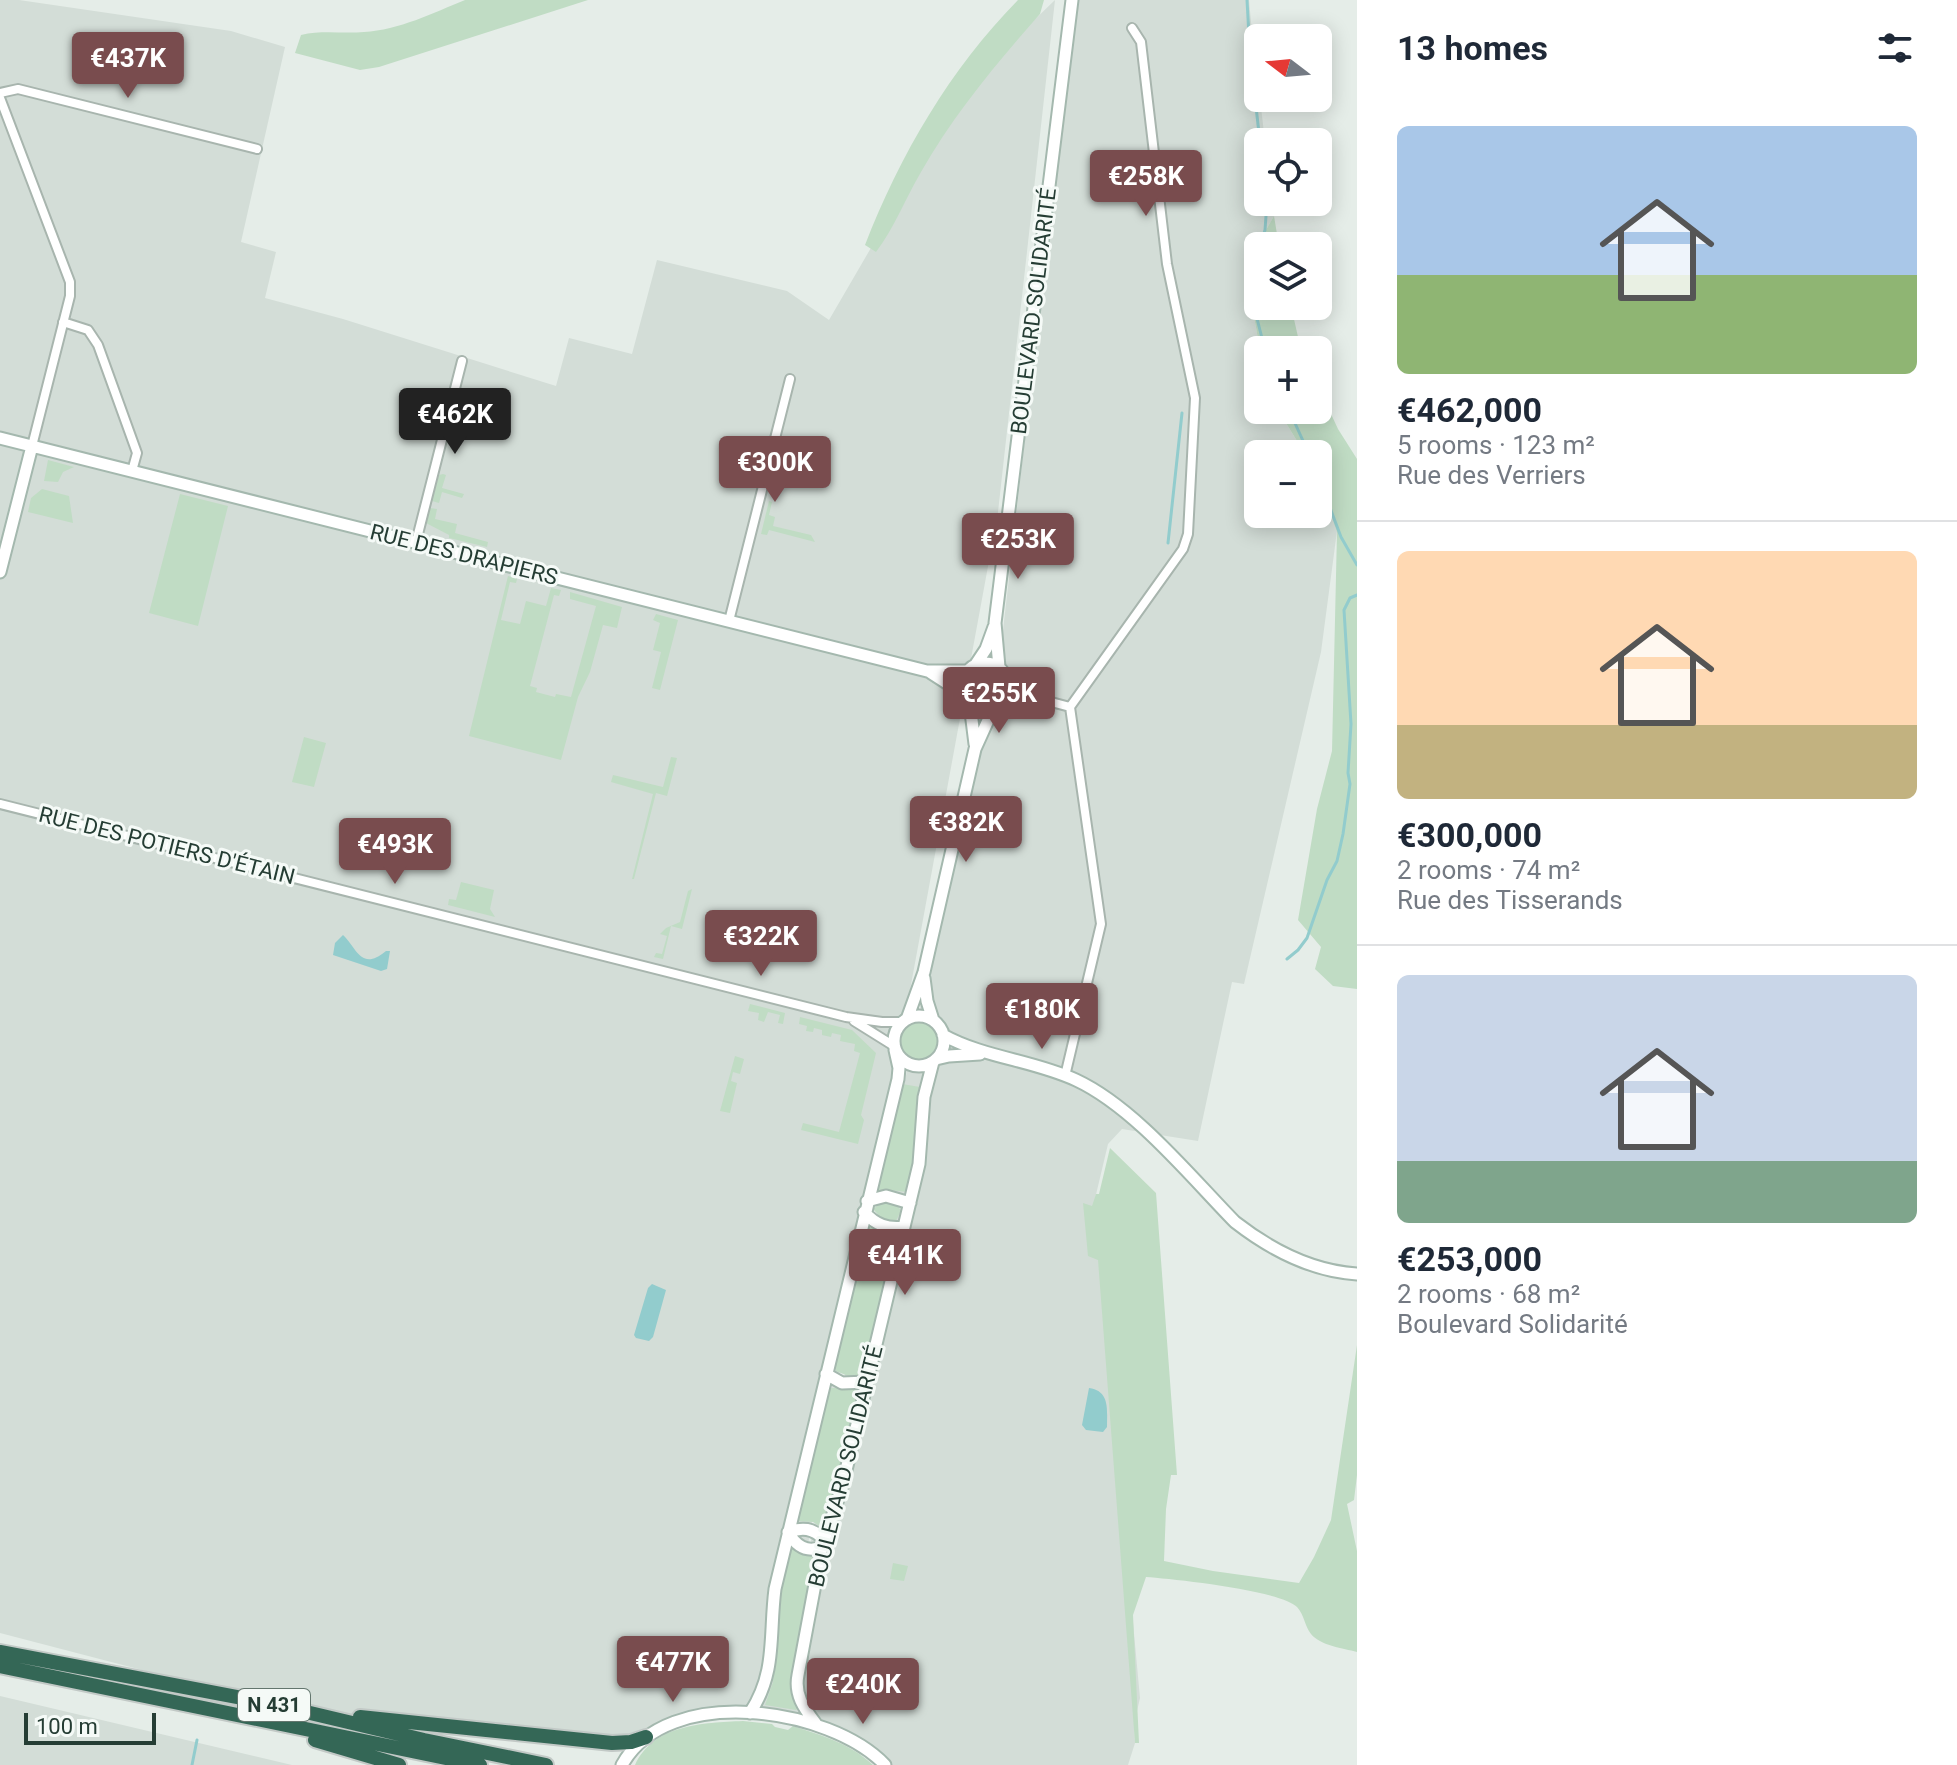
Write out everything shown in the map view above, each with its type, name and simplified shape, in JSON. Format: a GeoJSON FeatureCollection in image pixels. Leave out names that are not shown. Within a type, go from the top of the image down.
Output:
{"type":"FeatureCollection","features":[{"type":"Feature","properties":{"kind":"highway","name":"N 431"},"geometry":{"type":"LineString","coordinates":[[0,1652],[268,1703],[546,1765]]}},
{"type":"Feature","properties":{"kind":"highway","name":"N 431"},"geometry":{"type":"LineString","coordinates":[[0,1666],[480,1765]]}},
{"type":"Feature","properties":{"kind":"highway"},"geometry":{"type":"LineString","coordinates":[[268,1703],[378,1719],[612,1743],[646,1737]]}},
{"type":"Feature","properties":{"kind":"highway"},"geometry":{"type":"LineString","coordinates":[[215,1710],[399,1765]]}},
{"type":"Feature","properties":{"kind":"main road","name":"BOULEVARD SOLIDARITÉ"},"geometry":{"type":"LineString","coordinates":[[971,667],[986,649],[995,623],[1072,0]]}},
{"type":"Feature","properties":{"kind":"main road","name":"RUE DES DRAPIERS"},"geometry":{"type":"LineString","coordinates":[[0,438],[927,671],[962,693]]}},
{"type":"Feature","properties":{"kind":"main road"},"geometry":{"type":"LineString","coordinates":[[0,572],[32,446]]}},
{"type":"Feature","properties":{"kind":"main road","name":"BOULEVARD SOLIDARITÉ"},"geometry":{"type":"LineString","coordinates":[[995,623],[999,667]]}},
{"type":"Feature","properties":{"kind":"main road"},"geometry":{"type":"LineString","coordinates":[[975,749],[970,704],[962,693],[961,685],[971,667],[991,664],[999,667],[1007,681],[1006,695],[998,704],[975,749],[924,972],[904,1020],[895,1032],[894,1048],[900,1058],[911,1065],[924,1066],[949,1056],[984,1054]]}},
{"type":"Feature","properties":{"kind":"main road","name":"RUE DES DRAPIERS"},"geometry":{"type":"LineString","coordinates":[[927,671],[971,667]]}},
{"type":"Feature","properties":{"kind":"main road"},"geometry":{"type":"LineString","coordinates":[[970,704],[982,709],[998,704]]}},
{"type":"Feature","properties":{"kind":"main road"},"geometry":{"type":"LineString","coordinates":[[924,972],[927,1001],[933,1020],[943,1035],[984,1054],[1065,1076],[1085,1085],[1124,1112],[1235,1222],[1250,1233],[1307,1264],[1357,1274]]}},
{"type":"Feature","properties":{"kind":"main road"},"geometry":{"type":"LineString","coordinates":[[904,1020],[922,1016],[933,1020]]}},
{"type":"Feature","properties":{"kind":"main road"},"geometry":{"type":"LineString","coordinates":[[934,1061],[943,1050],[943,1035]]}},
{"type":"Feature","properties":{"kind":"main road","name":"BOULEVARD SOLIDARITÉ"},"geometry":{"type":"LineString","coordinates":[[750,1713],[769,1672],[775,1589],[898,1079],[894,1048]]}},
{"type":"Feature","properties":{"kind":"main road","name":"BOULEVARD SOLIDARITÉ"},"geometry":{"type":"LineString","coordinates":[[816,1724],[798,1697],[796,1686],[823,1543],[842,1487],[919,1164],[926,1084],[934,1061]]}},
{"type":"Feature","properties":{"kind":"main road"},"geometry":{"type":"LineString","coordinates":[[904,1227],[891,1228],[878,1224],[866,1207],[886,1196],[910,1203]]}},
{"type":"Feature","properties":{"kind":"main road"},"geometry":{"type":"LineString","coordinates":[[826,1374],[842,1383],[867,1382]]}},
{"type":"Feature","properties":{"kind":"main road"},"geometry":{"type":"LineString","coordinates":[[805,1528],[817,1533],[823,1543],[814,1550],[802,1548],[788,1532],[805,1528]]}},
{"type":"Feature","properties":{"kind":"main road"},"geometry":{"type":"LineString","coordinates":[[623,1762],[646,1737],[677,1721],[697,1716],[750,1713],[816,1724],[858,1743],[885,1765]]}},
{"type":"Feature","properties":{"kind":"street"},"geometry":{"type":"LineString","coordinates":[[1065,1076],[1101,933],[1070,707],[1183,549],[1188,534],[1195,398],[1167,264],[1141,42],[1132,28]]}},
{"type":"Feature","properties":{"kind":"street"},"geometry":{"type":"LineString","coordinates":[[32,446],[70,296],[68,275],[0,96],[18,89],[257,149]]}},
{"type":"Feature","properties":{"kind":"street"},"geometry":{"type":"LineString","coordinates":[[63,322],[88,330],[98,345],[137,453],[132,471]]}},
{"type":"Feature","properties":{"kind":"street"},"geometry":{"type":"LineString","coordinates":[[416,542],[462,361]]}},
{"type":"Feature","properties":{"kind":"street"},"geometry":{"type":"LineString","coordinates":[[729,621],[790,379]]}},
{"type":"Feature","properties":{"kind":"street"},"geometry":{"type":"LineString","coordinates":[[1007,681],[1040,699],[1070,707]]}},
{"type":"Feature","properties":{"kind":"street"},"geometry":{"type":"LineString","coordinates":[[998,704],[1040,699]]}},
{"type":"Feature","properties":{"kind":"street","name":"RUE DES POTIERS D'ÉTAIN"},"geometry":{"type":"LineString","coordinates":[[0,804],[846,1017],[879,1022],[904,1020]]}},
{"type":"Feature","properties":{"kind":"street","name":"RUE DES POTIERS D'ÉTAIN"},"geometry":{"type":"LineString","coordinates":[[846,1017],[878,1034],[894,1048]]}},
{"type":"Feature","properties":{"kind":"shaded area"},"geometry":{"type":"Polygon","coordinates":[[[0,0],[19,0],[231,31],[285,47],[241,242],[276,252],[265,298],[343,319],[556,386],[569,338],[632,354],[657,260],[787,291],[829,320],[964,88],[1055,0],[998,512],[788,1653],[986,684],[1002,639],[1074,10],[1077,0],[1249,0],[1251,24],[1244,24],[1244,112],[1262,112],[1263,128],[1244,128],[1244,216],[1274,216],[1265,232],[1244,232],[1244,320],[1255,320],[1258,336],[1244,336],[1244,424],[1287,424],[1296,440],[1244,440],[1244,528],[1332,528],[1332,517],[1337,531],[1321,652],[1244,984],[1232,982],[1198,1141],[1122,1129],[1108,1144],[1094,1203],[1140,1698],[1134,1724],[1135,1743],[1128,1765],[885,1765],[816,1724],[718,1714],[631,1742],[362,1717],[268,1703],[0,1633],[0,0]]]}},
{"type":"Feature","properties":{"kind":"shaded area"},"geometry":{"type":"Polygon","coordinates":[[[0,1696],[292,1765],[0,1765],[0,1696]]]}},
{"type":"Feature","properties":{"kind":"green space"},"geometry":{"type":"Polygon","coordinates":[[[465,0],[588,0],[379,67],[360,70],[295,53],[301,35],[390,28],[465,0]]]}},
{"type":"Feature","properties":{"kind":"green space"},"geometry":{"type":"Polygon","coordinates":[[[1018,0],[1044,0],[1040,14],[947,130],[876,252],[865,245],[911,146],[970,55],[1018,0]]]}},
{"type":"Feature","properties":{"kind":"green space"},"geometry":{"type":"Polygon","coordinates":[[[1274,216],[1277,232],[1265,232],[1274,216]]]}},
{"type":"Feature","properties":{"kind":"green space"},"geometry":{"type":"Polygon","coordinates":[[[1255,320],[1294,320],[1298,336],[1258,336],[1255,320]]]}},
{"type":"Feature","properties":{"kind":"green space"},"geometry":{"type":"Polygon","coordinates":[[[1332,416],[1357,459],[1357,989],[1333,986],[1315,969],[1321,947],[1298,920],[1317,809],[1332,751],[1337,532],[1332,517],[1332,440],[1296,440],[1287,424],[1332,424],[1332,416]]]}},
{"type":"Feature","properties":{"kind":"green space"},"geometry":{"type":"Polygon","coordinates":[[[48,460],[74,467],[63,472],[58,482],[44,481],[48,460]]]}},
{"type":"Feature","properties":{"kind":"green space"},"geometry":{"type":"Polygon","coordinates":[[[439,475],[446,475],[442,488],[464,494],[462,498],[442,492],[439,503],[432,501],[439,475]]]}},
{"type":"Feature","properties":{"kind":"green space"},"geometry":{"type":"Polygon","coordinates":[[[42,489],[69,496],[73,523],[28,512],[31,498],[42,489]]]}},
{"type":"Feature","properties":{"kind":"green space"},"geometry":{"type":"Polygon","coordinates":[[[180,494],[228,506],[198,626],[149,613],[180,494]]]}},
{"type":"Feature","properties":{"kind":"green space"},"geometry":{"type":"Polygon","coordinates":[[[769,501],[772,502],[769,515],[775,517],[773,526],[811,535],[815,542],[769,530],[767,535],[761,534],[769,501]]]}},
{"type":"Feature","properties":{"kind":"green space"},"geometry":{"type":"Polygon","coordinates":[[[430,508],[437,509],[435,519],[457,524],[455,533],[488,542],[487,547],[449,538],[449,535],[426,523],[430,508]]]}},
{"type":"Feature","properties":{"kind":"green space"},"geometry":{"type":"Polygon","coordinates":[[[508,576],[517,579],[516,583],[510,582],[501,620],[520,624],[526,601],[546,606],[551,588],[561,590],[559,596],[554,595],[530,686],[537,688],[536,692],[571,697],[596,606],[570,599],[570,592],[622,607],[617,628],[603,625],[590,672],[578,697],[561,760],[469,736],[508,576]]]}},
{"type":"Feature","properties":{"kind":"green space"},"geometry":{"type":"Polygon","coordinates":[[[656,614],[678,620],[660,690],[652,688],[661,652],[653,650],[660,623],[653,620],[656,614]]]}},
{"type":"Feature","properties":{"kind":"green space"},"geometry":{"type":"Polygon","coordinates":[[[985,671],[996,675],[1000,686],[996,697],[985,701],[974,697],[970,686],[974,675],[985,671]]]}},
{"type":"Feature","properties":{"kind":"green space"},"geometry":{"type":"Polygon","coordinates":[[[304,737],[326,743],[314,787],[292,782],[304,737]]]}},
{"type":"Feature","properties":{"kind":"green space"},"geometry":{"type":"Polygon","coordinates":[[[671,757],[677,758],[667,796],[656,793],[632,879],[653,794],[611,782],[613,775],[663,787],[671,757]]]}},
{"type":"Feature","properties":{"kind":"green space"},"geometry":{"type":"Polygon","coordinates":[[[461,882],[494,890],[490,909],[495,917],[448,905],[449,899],[456,900],[461,882]]]}},
{"type":"Feature","properties":{"kind":"green space"},"geometry":{"type":"Polygon","coordinates":[[[692,889],[682,929],[671,926],[663,959],[654,957],[656,953],[662,954],[667,936],[660,934],[666,928],[680,922],[688,891],[692,889]]]}},
{"type":"Feature","properties":{"kind":"green space"},"geometry":{"type":"Polygon","coordinates":[[[750,1004],[785,1013],[783,1024],[778,1023],[780,1015],[768,1012],[764,1022],[758,1020],[759,1013],[748,1011],[750,1004]]]}},
{"type":"Feature","properties":{"kind":"green space"},"geometry":{"type":"Polygon","coordinates":[[[800,1017],[852,1030],[876,1053],[861,1115],[864,1120],[858,1144],[801,1130],[803,1123],[839,1132],[860,1053],[854,1051],[855,1044],[840,1041],[841,1035],[822,1035],[822,1030],[814,1028],[813,1032],[806,1031],[807,1026],[799,1024],[800,1017]]]}},
{"type":"Feature","properties":{"kind":"green space"},"geometry":{"type":"Polygon","coordinates":[[[919,1022],[933,1027],[938,1041],[933,1055],[919,1060],[905,1055],[900,1041],[905,1027],[919,1022]]]}},
{"type":"Feature","properties":{"kind":"green space"},"geometry":{"type":"Polygon","coordinates":[[[735,1056],[744,1059],[740,1074],[733,1072],[731,1081],[737,1083],[730,1113],[720,1111],[735,1056]]]}},
{"type":"Feature","properties":{"kind":"green space"},"geometry":{"type":"Polygon","coordinates":[[[902,1084],[920,1087],[913,1165],[907,1192],[889,1190],[877,1194],[875,1193],[902,1084]]]}},
{"type":"Feature","properties":{"kind":"green space"},"geometry":{"type":"Polygon","coordinates":[[[1110,1148],[1156,1193],[1177,1475],[1171,1475],[1164,1561],[1299,1583],[1331,1520],[1357,1345],[1357,1475],[1354,1500],[1347,1504],[1357,1551],[1357,1652],[1315,1638],[1297,1607],[1287,1601],[1225,1586],[1146,1577],[1133,1615],[1139,1743],[1135,1743],[1098,1260],[1088,1256],[1083,1203],[1092,1206],[1096,1194],[1099,1194],[1110,1148]]]}},
{"type":"Feature","properties":{"kind":"green space"},"geometry":{"type":"Polygon","coordinates":[[[888,1202],[898,1206],[901,1211],[896,1221],[882,1219],[873,1209],[888,1202]]]}},
{"type":"Feature","properties":{"kind":"green space"},"geometry":{"type":"Polygon","coordinates":[[[869,1224],[881,1233],[897,1237],[865,1370],[853,1378],[836,1371],[835,1360],[869,1224]]]}},
{"type":"Feature","properties":{"kind":"green space"},"geometry":{"type":"Polygon","coordinates":[[[828,1388],[853,1388],[860,1392],[824,1529],[813,1522],[796,1521],[828,1388]]]}},
{"type":"Feature","properties":{"kind":"green space"},"geometry":{"type":"Polygon","coordinates":[[[791,1546],[804,1554],[816,1556],[799,1708],[796,1710],[765,1705],[773,1682],[780,1592],[791,1546]]]}},
{"type":"Feature","properties":{"kind":"green space"},"geometry":{"type":"Polygon","coordinates":[[[893,1563],[908,1566],[904,1581],[890,1579],[893,1563]]]}},
{"type":"Feature","properties":{"kind":"green space"},"geometry":{"type":"Polygon","coordinates":[[[743,1721],[772,1724],[788,1730],[793,1726],[814,1733],[845,1746],[873,1765],[635,1765],[643,1751],[654,1741],[681,1728],[743,1721]]]}},
{"type":"Feature","properties":{"kind":"water"},"geometry":{"type":"Polygon","coordinates":[[[343,935],[365,959],[390,951],[387,969],[381,971],[333,955],[335,943],[343,935]]]}},
{"type":"Feature","properties":{"kind":"water"},"geometry":{"type":"Polygon","coordinates":[[[652,1284],[666,1290],[653,1337],[649,1341],[634,1335],[648,1288],[652,1284]]]}},
{"type":"Feature","properties":{"kind":"water"},"geometry":{"type":"Polygon","coordinates":[[[1089,1388],[1101,1393],[1106,1402],[1107,1427],[1103,1432],[1086,1430],[1082,1425],[1089,1388]]]}},
{"type":"Feature","properties":{"kind":"waterway"},"geometry":{"type":"LineString","coordinates":[[1247,0],[1258,128]]}},
{"type":"Feature","properties":{"kind":"waterway"},"geometry":{"type":"LineString","coordinates":[[1264,232],[1266,216]]}},
{"type":"Feature","properties":{"kind":"waterway"},"geometry":{"type":"LineString","coordinates":[[1257,320],[1261,336]]}},
{"type":"Feature","properties":{"kind":"waterway"},"geometry":{"type":"LineString","coordinates":[[1168,543],[1182,413]]}},
{"type":"Feature","properties":{"kind":"waterway"},"geometry":{"type":"LineString","coordinates":[[1295,424],[1303,440]]}},
{"type":"Feature","properties":{"kind":"waterway"},"geometry":{"type":"LineString","coordinates":[[1332,513],[1357,565]]}},
{"type":"Feature","properties":{"kind":"waterway"},"geometry":{"type":"LineString","coordinates":[[1287,959],[1307,938],[1327,880],[1337,861],[1343,834],[1350,784],[1351,724],[1344,610],[1350,598],[1357,595]]}},
{"type":"Feature","properties":{"kind":"waterway"},"geometry":{"type":"LineString","coordinates":[[192,1765],[197,1740]]}}]}
